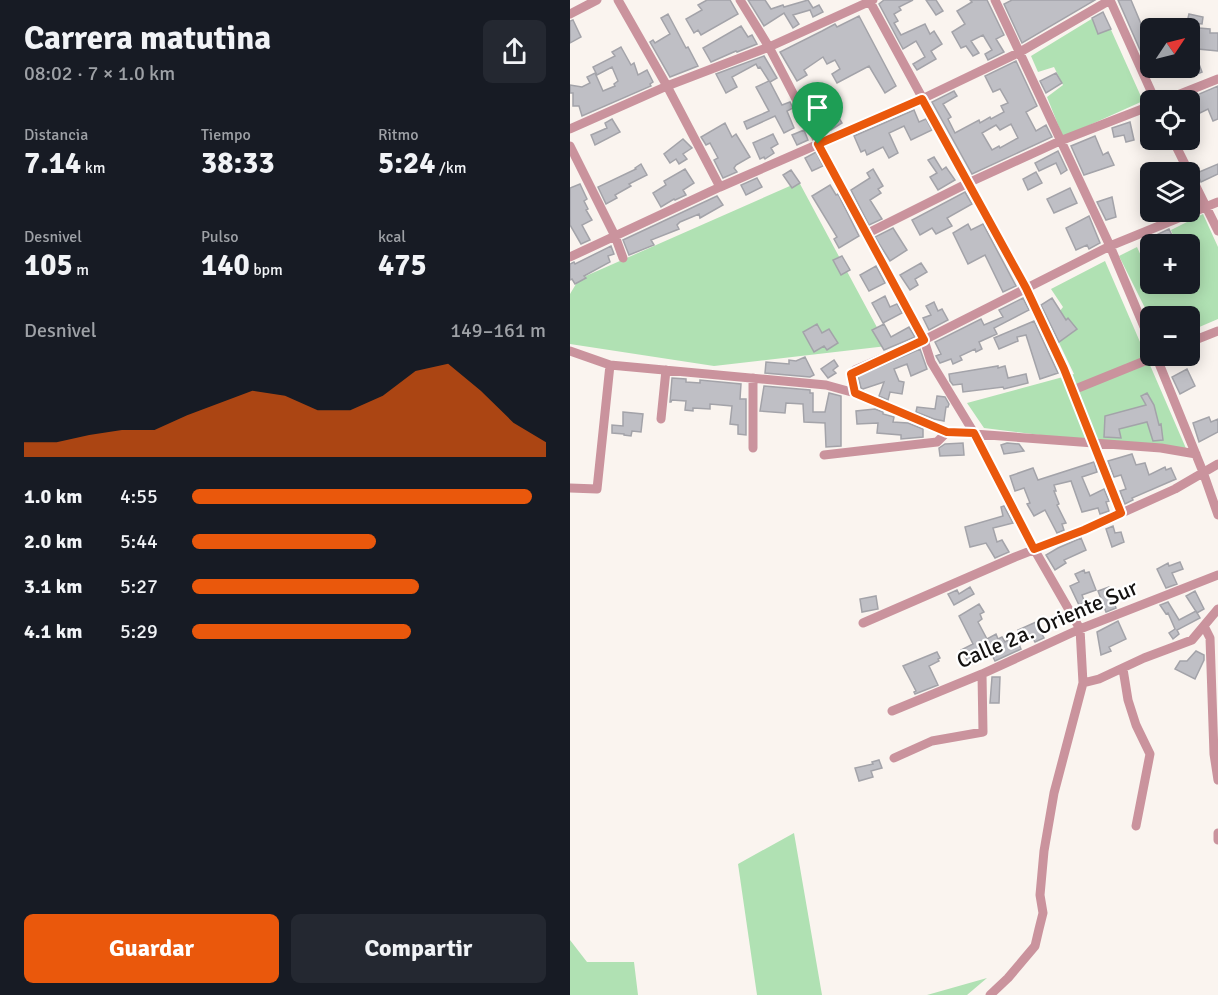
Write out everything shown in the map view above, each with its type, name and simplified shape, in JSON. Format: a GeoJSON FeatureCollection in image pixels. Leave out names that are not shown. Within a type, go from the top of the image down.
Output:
{"type":"FeatureCollection","features":[{"type":"Feature","properties":{"kind":"street"},"geometry":{"type":"LineString","coordinates":[[570,14],[597,0]]}},
{"type":"Feature","properties":{"kind":"street"},"geometry":{"type":"LineString","coordinates":[[618,0],[667,86],[720,187]]}},
{"type":"Feature","properties":{"kind":"street"},"geometry":{"type":"LineString","coordinates":[[740,0],[769,47],[818,144],[924,340],[931,362],[974,433],[1034,549],[1080,628],[1083,683],[1054,793],[1044,851],[1041,895],[1043,912],[1035,946],[990,995]]}},
{"type":"Feature","properties":{"kind":"street"},"geometry":{"type":"LineString","coordinates":[[570,129],[667,86],[769,47],[871,0],[922,99],[1026,288],[1073,390],[1121,513]]}},
{"type":"Feature","properties":{"kind":"street"},"geometry":{"type":"LineString","coordinates":[[995,0],[1110,246],[1140,317]]}},
{"type":"Feature","properties":{"kind":"street"},"geometry":{"type":"LineString","coordinates":[[570,257],[720,187],[922,99],[1020,52],[1110,0],[1150,90]]}},
{"type":"Feature","properties":{"kind":"street"},"geometry":{"type":"LineString","coordinates":[[1190,90],[1218,79]]}},
{"type":"Feature","properties":{"kind":"street"},"geometry":{"type":"LineString","coordinates":[[866,234],[968,183],[1060,141],[1140,110]]}},
{"type":"Feature","properties":{"kind":"street"},"geometry":{"type":"LineString","coordinates":[[570,146],[615,236],[623,258]]}},
{"type":"Feature","properties":{"kind":"street"},"geometry":{"type":"LineString","coordinates":[[1178,150],[1218,231]]}},
{"type":"Feature","properties":{"kind":"street"},"geometry":{"type":"LineString","coordinates":[[855,393],[851,374],[924,340],[1110,246],[1218,202]]}},
{"type":"Feature","properties":{"kind":"street"},"geometry":{"type":"LineString","coordinates":[[1200,338],[1218,331]]}},
{"type":"Feature","properties":{"kind":"street"},"geometry":{"type":"LineString","coordinates":[[570,351],[610,365],[826,385],[855,393],[947,432],[1161,448],[1196,454]]}},
{"type":"Feature","properties":{"kind":"street"},"geometry":{"type":"LineString","coordinates":[[1073,390],[1140,363]]}},
{"type":"Feature","properties":{"kind":"street"},"geometry":{"type":"LineString","coordinates":[[570,488],[597,489],[610,365]]}},
{"type":"Feature","properties":{"kind":"street"},"geometry":{"type":"LineString","coordinates":[[1160,366],[1218,515]]}},
{"type":"Feature","properties":{"kind":"street"},"geometry":{"type":"LineString","coordinates":[[661,419],[666,369]]}},
{"type":"Feature","properties":{"kind":"street"},"geometry":{"type":"LineString","coordinates":[[753,378],[753,448]]}},
{"type":"Feature","properties":{"kind":"street"},"geometry":{"type":"LineString","coordinates":[[824,455],[938,442],[947,432]]}},
{"type":"Feature","properties":{"kind":"street"},"geometry":{"type":"LineString","coordinates":[[863,623],[1034,549],[1084,530],[1175,489],[1218,464]]}},
{"type":"Feature","properties":{"kind":"street","name":"Calle 2a. Oriente Sur"},"geometry":{"type":"LineString","coordinates":[[892,711],[982,674],[1080,628],[1218,575]]}},
{"type":"Feature","properties":{"kind":"street"},"geometry":{"type":"LineString","coordinates":[[1083,683],[1099,680],[1144,658],[1192,640],[1218,609]]}},
{"type":"Feature","properties":{"kind":"street"},"geometry":{"type":"LineString","coordinates":[[1204,626],[1210,638],[1216,720],[1214,754],[1218,780]]}},
{"type":"Feature","properties":{"kind":"street"},"geometry":{"type":"LineString","coordinates":[[1123,669],[1128,700],[1136,725],[1150,754],[1136,826]]}},
{"type":"Feature","properties":{"kind":"street"},"geometry":{"type":"LineString","coordinates":[[894,758],[932,741],[983,732],[982,674]]}},
{"type":"Feature","properties":{"kind":"street"},"geometry":{"type":"LineString","coordinates":[[1218,832],[1218,840]]}},
{"type":"Feature","properties":{"kind":"green space"},"geometry":{"type":"Polygon","coordinates":[[[1103,12],[1140,94],[1140,102],[1063,137],[1047,97],[1063,85],[1054,67],[1038,72],[1031,56],[1103,12]]]}},
{"type":"Feature","properties":{"kind":"green space"},"geometry":{"type":"Polygon","coordinates":[[[799,182],[887,346],[714,366],[570,344],[570,294],[579,279],[799,182]]]}},
{"type":"Feature","properties":{"kind":"green space"},"geometry":{"type":"Polygon","coordinates":[[[1203,214],[1218,247],[1218,319],[1200,327],[1200,306],[1144,306],[1119,256],[1137,247],[1140,254],[1140,294],[1200,294],[1200,234],[1172,234],[1171,230],[1187,222],[1200,222],[1200,216],[1203,214]]]}},
{"type":"Feature","properties":{"kind":"green space"},"geometry":{"type":"Polygon","coordinates":[[[1105,261],[1140,342],[1140,366],[1150,366],[1188,453],[984,428],[967,403],[1074,374],[1050,324],[1063,307],[1051,289],[1105,261]]]}},
{"type":"Feature","properties":{"kind":"green space"},"geometry":{"type":"Polygon","coordinates":[[[794,833],[822,995],[757,995],[738,864],[794,833]]]}},
{"type":"Feature","properties":{"kind":"green space"},"geometry":{"type":"Polygon","coordinates":[[[570,940],[587,962],[634,962],[638,995],[570,995],[570,940]]]}},
{"type":"Feature","properties":{"kind":"green space"},"geometry":{"type":"Polygon","coordinates":[[[987,978],[967,995],[927,995],[987,978]]]}},
{"type":"Feature","properties":{"kind":"building"},"geometry":{"type":"Polygon","coordinates":[[[707,0],[730,0],[738,14],[701,35],[698,30],[694,33],[686,19],[702,10],[698,5],[707,0]]]}},
{"type":"Feature","properties":{"kind":"building"},"geometry":{"type":"Polygon","coordinates":[[[748,0],[765,0],[771,9],[808,0],[813,8],[819,5],[823,12],[813,17],[810,10],[793,15],[799,24],[793,28],[784,13],[764,26],[748,0]]]}},
{"type":"Feature","properties":{"kind":"building"},"geometry":{"type":"Polygon","coordinates":[[[884,0],[913,0],[899,7],[901,10],[894,14],[898,21],[894,23],[901,35],[925,24],[930,34],[934,31],[942,44],[931,51],[936,59],[917,70],[913,64],[925,57],[916,41],[903,49],[879,4],[884,0]]]}},
{"type":"Feature","properties":{"kind":"building"},"geometry":{"type":"Polygon","coordinates":[[[926,0],[936,0],[943,11],[936,15],[926,0]]]}},
{"type":"Feature","properties":{"kind":"building"},"geometry":{"type":"Polygon","coordinates":[[[970,0],[987,0],[1004,35],[996,39],[1004,52],[988,60],[985,54],[992,50],[983,35],[971,41],[979,53],[973,56],[966,46],[961,48],[952,32],[965,24],[957,11],[972,2],[970,0]]]}},
{"type":"Feature","properties":{"kind":"building"},"geometry":{"type":"Polygon","coordinates":[[[1012,0],[1095,0],[1022,43],[1004,4],[1012,0]]]}},
{"type":"Feature","properties":{"kind":"building"},"geometry":{"type":"Polygon","coordinates":[[[1118,0],[1131,0],[1140,21],[1140,50],[1118,0]]]}},
{"type":"Feature","properties":{"kind":"building"},"geometry":{"type":"Polygon","coordinates":[[[1103,12],[1111,29],[1098,34],[1092,18],[1103,12]]]}},
{"type":"Feature","properties":{"kind":"building"},"geometry":{"type":"Polygon","coordinates":[[[668,14],[698,66],[670,77],[650,42],[653,40],[655,43],[670,34],[661,18],[668,14]]]}},
{"type":"Feature","properties":{"kind":"building"},"geometry":{"type":"Polygon","coordinates":[[[1189,14],[1203,17],[1202,24],[1200,24],[1200,18],[1188,18],[1189,14]]]}},
{"type":"Feature","properties":{"kind":"building"},"geometry":{"type":"Polygon","coordinates":[[[859,16],[896,86],[885,93],[869,66],[837,83],[832,74],[840,69],[835,60],[827,64],[823,57],[804,70],[807,75],[797,81],[780,52],[835,24],[837,27],[859,16]]]}},
{"type":"Feature","properties":{"kind":"building"},"geometry":{"type":"Polygon","coordinates":[[[573,20],[581,37],[570,43],[570,21],[573,20]]]}},
{"type":"Feature","properties":{"kind":"building"},"geometry":{"type":"Polygon","coordinates":[[[741,26],[748,37],[752,35],[757,44],[711,62],[703,48],[741,26]]]}},
{"type":"Feature","properties":{"kind":"building"},"geometry":{"type":"Polygon","coordinates":[[[1200,28],[1210,29],[1210,33],[1218,33],[1218,51],[1200,49],[1200,28]]]}},
{"type":"Feature","properties":{"kind":"building"},"geometry":{"type":"Polygon","coordinates":[[[621,47],[631,65],[634,63],[638,75],[647,70],[653,82],[651,86],[582,116],[579,106],[573,106],[573,93],[570,93],[570,85],[582,87],[590,83],[587,77],[595,73],[603,91],[615,86],[614,84],[618,81],[612,67],[597,75],[593,67],[615,56],[612,52],[621,47]]]}},
{"type":"Feature","properties":{"kind":"building"},"geometry":{"type":"Polygon","coordinates":[[[764,56],[777,78],[770,82],[782,105],[790,102],[793,108],[787,111],[794,128],[784,133],[775,116],[747,129],[744,122],[769,111],[756,87],[769,81],[760,67],[758,68],[756,64],[732,77],[737,87],[726,93],[716,74],[764,56]]]}},
{"type":"Feature","properties":{"kind":"building"},"geometry":{"type":"Polygon","coordinates":[[[1016,61],[1037,106],[1026,112],[1036,131],[1046,125],[1052,137],[972,174],[932,102],[954,91],[957,96],[943,104],[951,117],[948,119],[955,133],[979,120],[980,123],[990,117],[991,119],[1004,112],[1001,106],[1008,103],[1000,89],[993,92],[985,76],[1016,61]],[[1011,124],[1000,130],[996,125],[982,133],[992,150],[1018,138],[1011,124]]]}},
{"type":"Feature","properties":{"kind":"building"},"geometry":{"type":"Polygon","coordinates":[[[1056,73],[1062,83],[1046,93],[1040,81],[1056,73]]]}},
{"type":"Feature","properties":{"kind":"building"},"geometry":{"type":"Polygon","coordinates":[[[818,83],[842,123],[831,130],[807,89],[818,83]]]}},
{"type":"Feature","properties":{"kind":"building"},"geometry":{"type":"Polygon","coordinates":[[[1218,86],[1218,119],[1213,121],[1208,109],[1200,113],[1200,94],[1218,86]]]}},
{"type":"Feature","properties":{"kind":"building"},"geometry":{"type":"Polygon","coordinates":[[[914,110],[919,122],[926,119],[932,130],[911,140],[904,126],[889,133],[898,153],[889,158],[883,147],[867,155],[865,150],[861,152],[854,136],[914,110]]]}},
{"type":"Feature","properties":{"kind":"building"},"geometry":{"type":"Polygon","coordinates":[[[612,119],[620,132],[595,145],[591,135],[607,128],[605,123],[612,119]]]}},
{"type":"Feature","properties":{"kind":"building"},"geometry":{"type":"Polygon","coordinates":[[[1130,122],[1134,140],[1126,142],[1124,135],[1114,137],[1112,128],[1130,122]]]}},
{"type":"Feature","properties":{"kind":"building"},"geometry":{"type":"Polygon","coordinates":[[[725,123],[732,137],[736,134],[750,157],[736,165],[734,168],[737,172],[723,178],[714,160],[718,158],[710,143],[706,145],[701,137],[725,123]]]}},
{"type":"Feature","properties":{"kind":"building"},"geometry":{"type":"Polygon","coordinates":[[[804,130],[808,140],[797,145],[792,135],[804,130]]]}},
{"type":"Feature","properties":{"kind":"building"},"geometry":{"type":"Polygon","coordinates":[[[773,134],[778,144],[771,148],[774,153],[765,159],[764,157],[760,159],[753,143],[773,134]]]}},
{"type":"Feature","properties":{"kind":"building"},"geometry":{"type":"Polygon","coordinates":[[[1095,136],[1103,155],[1108,152],[1114,165],[1084,175],[1071,146],[1095,136]]]}},
{"type":"Feature","properties":{"kind":"building"},"geometry":{"type":"Polygon","coordinates":[[[683,139],[692,148],[683,154],[687,159],[679,164],[676,159],[670,163],[664,154],[683,139]]]}},
{"type":"Feature","properties":{"kind":"building"},"geometry":{"type":"Polygon","coordinates":[[[1058,151],[1067,170],[1061,174],[1056,163],[1039,171],[1035,163],[1058,151]]]}},
{"type":"Feature","properties":{"kind":"building"},"geometry":{"type":"Polygon","coordinates":[[[816,152],[823,166],[812,171],[805,158],[816,152]]]}},
{"type":"Feature","properties":{"kind":"building"},"geometry":{"type":"Polygon","coordinates":[[[934,157],[942,170],[946,167],[955,180],[938,190],[930,177],[937,173],[928,160],[934,157]]]}},
{"type":"Feature","properties":{"kind":"building"},"geometry":{"type":"Polygon","coordinates":[[[641,164],[647,175],[629,184],[631,186],[615,195],[617,198],[606,204],[598,187],[636,169],[641,164]]]}},
{"type":"Feature","properties":{"kind":"building"},"geometry":{"type":"Polygon","coordinates":[[[1218,164],[1218,174],[1201,182],[1200,172],[1218,164]]]}},
{"type":"Feature","properties":{"kind":"building"},"geometry":{"type":"Polygon","coordinates":[[[685,169],[694,183],[683,190],[686,195],[661,207],[653,193],[666,185],[664,181],[685,169]]]}},
{"type":"Feature","properties":{"kind":"building"},"geometry":{"type":"Polygon","coordinates":[[[873,169],[883,186],[878,189],[881,193],[870,200],[882,219],[869,225],[851,190],[870,178],[867,173],[873,169]]]}},
{"type":"Feature","properties":{"kind":"building"},"geometry":{"type":"Polygon","coordinates":[[[791,170],[800,183],[792,188],[783,175],[791,170]]]}},
{"type":"Feature","properties":{"kind":"building"},"geometry":{"type":"Polygon","coordinates":[[[1036,172],[1042,183],[1028,190],[1023,179],[1036,172]]]}},
{"type":"Feature","properties":{"kind":"building"},"geometry":{"type":"Polygon","coordinates":[[[757,178],[762,187],[746,195],[741,185],[757,178]]]}},
{"type":"Feature","properties":{"kind":"building"},"geometry":{"type":"Polygon","coordinates":[[[580,184],[587,199],[584,201],[588,209],[586,210],[592,220],[582,225],[590,240],[581,244],[570,225],[570,188],[580,184]]]}},
{"type":"Feature","properties":{"kind":"building"},"geometry":{"type":"Polygon","coordinates":[[[830,185],[836,195],[838,194],[859,236],[839,248],[834,239],[837,237],[812,196],[830,185]]]}},
{"type":"Feature","properties":{"kind":"building"},"geometry":{"type":"Polygon","coordinates":[[[1070,188],[1077,203],[1054,213],[1047,199],[1070,188]]]}},
{"type":"Feature","properties":{"kind":"building"},"geometry":{"type":"Polygon","coordinates":[[[965,192],[972,204],[947,218],[952,226],[936,234],[932,228],[920,235],[912,220],[965,192]]]}},
{"type":"Feature","properties":{"kind":"building"},"geometry":{"type":"Polygon","coordinates":[[[717,196],[723,205],[700,218],[699,214],[680,222],[677,225],[679,229],[651,240],[654,245],[629,255],[623,240],[717,196]]]}},
{"type":"Feature","properties":{"kind":"building"},"geometry":{"type":"Polygon","coordinates":[[[1112,197],[1116,217],[1106,220],[1097,202],[1112,197]]]}},
{"type":"Feature","properties":{"kind":"building"},"geometry":{"type":"Polygon","coordinates":[[[1089,216],[1100,243],[1089,249],[1087,245],[1076,250],[1066,228],[1089,216]]]}},
{"type":"Feature","properties":{"kind":"building"},"geometry":{"type":"Polygon","coordinates":[[[968,224],[971,230],[983,224],[1016,286],[1003,292],[985,255],[968,264],[953,233],[968,224]]]}},
{"type":"Feature","properties":{"kind":"building"},"geometry":{"type":"Polygon","coordinates":[[[893,228],[907,250],[890,261],[875,237],[893,228]]]}},
{"type":"Feature","properties":{"kind":"building"},"geometry":{"type":"Polygon","coordinates":[[[1169,229],[1171,234],[1158,234],[1169,229]]]}},
{"type":"Feature","properties":{"kind":"building"},"geometry":{"type":"Polygon","coordinates":[[[611,246],[614,254],[608,256],[610,262],[584,276],[586,278],[575,284],[572,279],[570,280],[570,264],[574,262],[575,264],[611,246]]]}},
{"type":"Feature","properties":{"kind":"building"},"geometry":{"type":"Polygon","coordinates":[[[842,256],[850,270],[841,275],[833,260],[842,256]]]}},
{"type":"Feature","properties":{"kind":"building"},"geometry":{"type":"Polygon","coordinates":[[[921,263],[927,272],[915,279],[918,285],[910,290],[900,275],[921,263]]]}},
{"type":"Feature","properties":{"kind":"building"},"geometry":{"type":"Polygon","coordinates":[[[876,266],[885,283],[869,291],[860,275],[876,266]]]}},
{"type":"Feature","properties":{"kind":"building"},"geometry":{"type":"Polygon","coordinates":[[[885,296],[890,307],[897,304],[902,313],[883,323],[872,303],[885,296]]]}},
{"type":"Feature","properties":{"kind":"building"},"geometry":{"type":"Polygon","coordinates":[[[1023,298],[1029,310],[994,328],[997,334],[979,342],[982,349],[976,352],[975,349],[960,356],[962,360],[953,364],[951,359],[940,363],[936,356],[941,354],[935,342],[981,319],[984,325],[1003,317],[999,310],[1023,298]]]}},
{"type":"Feature","properties":{"kind":"building"},"geometry":{"type":"Polygon","coordinates":[[[1052,298],[1066,320],[1068,318],[1077,329],[1059,342],[1041,305],[1052,298]]]}},
{"type":"Feature","properties":{"kind":"building"},"geometry":{"type":"Polygon","coordinates":[[[934,302],[938,311],[942,309],[948,320],[929,330],[923,318],[931,315],[926,306],[934,302]]]}},
{"type":"Feature","properties":{"kind":"building"},"geometry":{"type":"Polygon","coordinates":[[[1034,321],[1058,373],[1040,379],[1026,335],[1017,337],[1018,341],[999,349],[994,338],[1034,321]]]}},
{"type":"Feature","properties":{"kind":"building"},"geometry":{"type":"Polygon","coordinates":[[[817,324],[822,333],[829,329],[838,343],[827,350],[824,346],[814,352],[803,332],[817,324]]]}},
{"type":"Feature","properties":{"kind":"building"},"geometry":{"type":"Polygon","coordinates":[[[884,324],[891,337],[909,327],[915,337],[884,350],[872,330],[884,324]]]}},
{"type":"Feature","properties":{"kind":"building"},"geometry":{"type":"Polygon","coordinates":[[[920,349],[927,369],[911,376],[907,364],[894,369],[899,381],[904,382],[902,394],[890,392],[888,400],[879,396],[884,382],[861,388],[858,376],[920,349]]]}},
{"type":"Feature","properties":{"kind":"building"},"geometry":{"type":"Polygon","coordinates":[[[805,357],[814,375],[810,377],[765,373],[766,362],[789,364],[789,360],[796,361],[805,357]]]}},
{"type":"Feature","properties":{"kind":"building"},"geometry":{"type":"Polygon","coordinates":[[[834,360],[838,366],[833,370],[836,373],[828,378],[821,369],[834,360]]]}},
{"type":"Feature","properties":{"kind":"building"},"geometry":{"type":"Polygon","coordinates":[[[998,366],[998,368],[1005,366],[1008,378],[1026,374],[1028,383],[1004,389],[1003,387],[963,392],[962,384],[953,385],[950,381],[949,374],[998,366]]]}},
{"type":"Feature","properties":{"kind":"building"},"geometry":{"type":"Polygon","coordinates":[[[1187,369],[1195,386],[1180,394],[1172,377],[1187,369]]]}},
{"type":"Feature","properties":{"kind":"building"},"geometry":{"type":"Polygon","coordinates":[[[672,378],[686,379],[686,382],[700,383],[700,380],[741,384],[740,399],[746,399],[746,435],[738,434],[738,425],[730,424],[732,406],[710,404],[710,409],[693,408],[693,411],[685,410],[686,401],[672,400],[670,402],[672,378]]]}},
{"type":"Feature","properties":{"kind":"building"},"geometry":{"type":"Polygon","coordinates":[[[764,386],[810,390],[810,393],[813,393],[813,412],[825,412],[829,393],[841,396],[841,446],[826,447],[825,423],[804,422],[803,404],[786,403],[785,413],[760,411],[764,386]]]}},
{"type":"Feature","properties":{"kind":"building"},"geometry":{"type":"Polygon","coordinates":[[[1147,393],[1154,405],[1159,425],[1161,424],[1163,440],[1153,441],[1147,422],[1119,429],[1121,438],[1104,437],[1105,416],[1146,405],[1141,396],[1147,393]]]}},
{"type":"Feature","properties":{"kind":"building"},"geometry":{"type":"Polygon","coordinates":[[[937,396],[945,397],[949,404],[946,407],[944,421],[916,412],[917,407],[935,409],[937,396]]]}},
{"type":"Feature","properties":{"kind":"building"},"geometry":{"type":"Polygon","coordinates":[[[875,409],[894,417],[893,422],[908,423],[923,429],[923,437],[901,439],[901,435],[877,433],[878,423],[857,424],[856,411],[875,409]]]}},
{"type":"Feature","properties":{"kind":"building"},"geometry":{"type":"Polygon","coordinates":[[[623,412],[643,414],[641,432],[632,431],[631,436],[612,433],[612,425],[623,426],[623,412]]]}},
{"type":"Feature","properties":{"kind":"building"},"geometry":{"type":"Polygon","coordinates":[[[1209,417],[1211,422],[1218,419],[1218,432],[1199,442],[1193,423],[1209,417]]]}},
{"type":"Feature","properties":{"kind":"building"},"geometry":{"type":"Polygon","coordinates":[[[963,443],[964,455],[940,456],[939,448],[945,444],[963,443]]]}},
{"type":"Feature","properties":{"kind":"building"},"geometry":{"type":"Polygon","coordinates":[[[1019,444],[1024,451],[1004,454],[1001,445],[1019,444]]]}},
{"type":"Feature","properties":{"kind":"building"},"geometry":{"type":"Polygon","coordinates":[[[1132,454],[1136,465],[1145,463],[1149,475],[1165,467],[1166,470],[1171,468],[1176,479],[1132,498],[1133,500],[1125,504],[1120,491],[1126,489],[1121,475],[1114,477],[1108,461],[1132,454]]]}},
{"type":"Feature","properties":{"kind":"building"},"geometry":{"type":"Polygon","coordinates":[[[1094,462],[1097,472],[1082,477],[1090,496],[1104,489],[1109,501],[1106,502],[1109,511],[1100,514],[1098,508],[1082,512],[1071,481],[1054,485],[1059,504],[1057,505],[1066,523],[1062,524],[1064,530],[1057,533],[1045,510],[1034,516],[1027,504],[1030,503],[1024,488],[1015,491],[1010,476],[1033,468],[1038,480],[1094,462]]]}},
{"type":"Feature","properties":{"kind":"building"},"geometry":{"type":"Polygon","coordinates":[[[1004,506],[1013,523],[993,528],[997,542],[1002,540],[1009,552],[995,558],[986,543],[970,547],[965,527],[1003,516],[1001,507],[1004,506]]]}},
{"type":"Feature","properties":{"kind":"building"},"geometry":{"type":"Polygon","coordinates":[[[1113,526],[1115,533],[1121,532],[1124,542],[1112,547],[1106,529],[1113,526]]]}},
{"type":"Feature","properties":{"kind":"building"},"geometry":{"type":"Polygon","coordinates":[[[1081,538],[1086,550],[1064,560],[1066,563],[1055,570],[1046,555],[1081,538]]]}},
{"type":"Feature","properties":{"kind":"building"},"geometry":{"type":"Polygon","coordinates":[[[1180,562],[1183,569],[1172,573],[1177,584],[1166,588],[1157,569],[1168,563],[1169,566],[1180,562]]]}},
{"type":"Feature","properties":{"kind":"building"},"geometry":{"type":"Polygon","coordinates":[[[1084,570],[1085,573],[1089,572],[1096,590],[1082,595],[1085,603],[1079,605],[1070,586],[1079,582],[1075,574],[1084,570]]]}},
{"type":"Feature","properties":{"kind":"building"},"geometry":{"type":"Polygon","coordinates":[[[970,587],[974,594],[954,605],[948,594],[957,590],[959,594],[970,587]]]}},
{"type":"Feature","properties":{"kind":"building"},"geometry":{"type":"Polygon","coordinates":[[[1109,587],[1116,608],[1106,612],[1098,591],[1109,587]]]}},
{"type":"Feature","properties":{"kind":"building"},"geometry":{"type":"Polygon","coordinates":[[[1195,591],[1204,609],[1197,613],[1186,596],[1195,591]]]}},
{"type":"Feature","properties":{"kind":"building"},"geometry":{"type":"Polygon","coordinates":[[[876,596],[878,609],[862,612],[860,599],[876,596]]]}},
{"type":"Feature","properties":{"kind":"building"},"geometry":{"type":"Polygon","coordinates":[[[1168,602],[1179,620],[1196,611],[1200,618],[1177,630],[1179,634],[1173,639],[1169,633],[1175,629],[1168,613],[1166,614],[1160,605],[1168,602]]]}},
{"type":"Feature","properties":{"kind":"building"},"geometry":{"type":"Polygon","coordinates":[[[979,604],[984,612],[980,614],[982,619],[978,622],[987,639],[996,634],[998,639],[1002,637],[1005,642],[1020,633],[1018,630],[1036,622],[1044,638],[1035,642],[1032,637],[1019,644],[1021,649],[995,661],[991,653],[970,665],[961,650],[973,644],[959,616],[979,604]]]}},
{"type":"Feature","properties":{"kind":"building"},"geometry":{"type":"Polygon","coordinates":[[[1118,621],[1126,639],[1109,647],[1111,651],[1101,655],[1097,632],[1118,621]]]}},
{"type":"Feature","properties":{"kind":"building"},"geometry":{"type":"Polygon","coordinates":[[[1196,651],[1204,655],[1204,660],[1195,679],[1175,669],[1180,661],[1187,661],[1196,651]]]}},
{"type":"Feature","properties":{"kind":"building"},"geometry":{"type":"Polygon","coordinates":[[[937,652],[939,661],[929,666],[938,685],[915,694],[916,691],[903,666],[937,652]]]}},
{"type":"Feature","properties":{"kind":"building"},"geometry":{"type":"Polygon","coordinates":[[[992,677],[1000,677],[999,703],[990,703],[992,677]]]}},
{"type":"Feature","properties":{"kind":"building"},"geometry":{"type":"Polygon","coordinates":[[[879,760],[882,768],[871,771],[873,777],[859,781],[855,768],[873,764],[872,762],[879,760]]]}},
{"type":"Feature","properties":{"kind":"route"},"geometry":{"type":"LineString","coordinates":[[922,99],[1026,288],[1064,369],[1121,513],[1034,549],[974,433],[947,432],[855,393],[851,374],[855,370],[924,340],[818,144],[922,99]]}}]}
